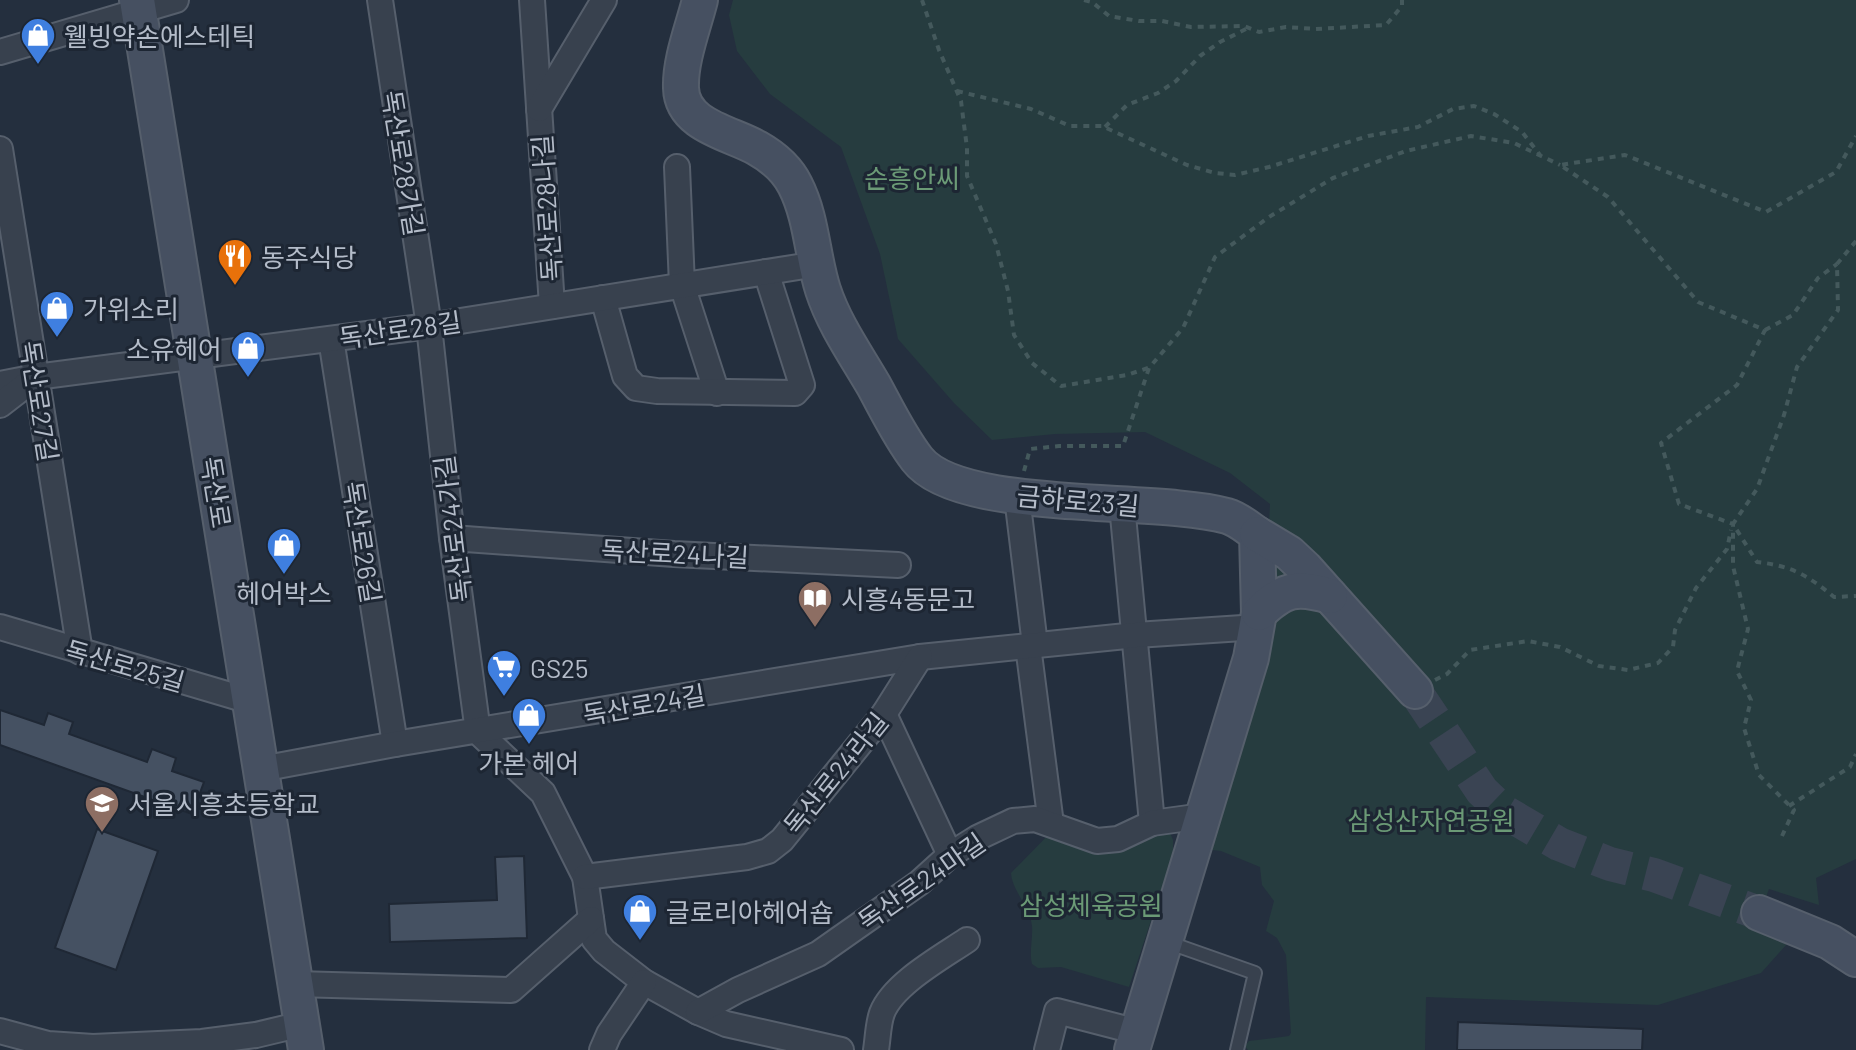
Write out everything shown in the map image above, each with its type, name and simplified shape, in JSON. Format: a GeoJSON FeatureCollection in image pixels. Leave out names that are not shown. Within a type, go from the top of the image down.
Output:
{"type":"FeatureCollection","features":[{"type":"Feature","properties":{"kind":"street"},"geometry":{"type":"LineString","coordinates":[[0,52],[138,5],[176,0]]}},
{"type":"Feature","properties":{"kind":"street","name":"독산로28가길"},"geometry":{"type":"LineString","coordinates":[[380,0],[429,326]]}},
{"type":"Feature","properties":{"kind":"street","name":"독산로28나길"},"geometry":{"type":"LineString","coordinates":[[532,0],[552,306]]}},
{"type":"Feature","properties":{"kind":"street","name":"독산로28나길"},"geometry":{"type":"LineString","coordinates":[[539,109],[604,0]]}},
{"type":"Feature","properties":{"kind":"street","name":"금하로23길"},"geometry":{"type":"LineString","coordinates":[[700,0],[680,91],[686,107],[698,120],[755,147],[782,167],[795,186],[807,217],[822,290],[835,320],[916,458],[927,470],[940,477],[1017,497],[1193,508],[1231,517],[1289,553],[1415,691]]}},
{"type":"Feature","properties":{"kind":"street","name":"독산로"},"geometry":{"type":"LineString","coordinates":[[138,5],[304,1037]]}},
{"type":"Feature","properties":{"kind":"street","name":"독산로27길"},"geometry":{"type":"LineString","coordinates":[[0,149],[3,190],[80,652]]}},
{"type":"Feature","properties":{"kind":"street"},"geometry":{"type":"LineString","coordinates":[[677,167],[682,285],[717,393]]}},
{"type":"Feature","properties":{"kind":"street","name":"독산로28길"},"geometry":{"type":"LineString","coordinates":[[0,384],[429,326],[817,264]]}},
{"type":"Feature","properties":{"kind":"street"},"geometry":{"type":"LineString","coordinates":[[603,298],[625,376],[636,388],[717,393],[795,393],[802,385],[766,272]]}},
{"type":"Feature","properties":{"kind":"street","name":"독산로24가길"},"geometry":{"type":"LineString","coordinates":[[429,326],[452,538],[478,732]]}},
{"type":"Feature","properties":{"kind":"street","name":"독산로26길"},"geometry":{"type":"LineString","coordinates":[[331,339],[395,744]]}},
{"type":"Feature","properties":{"kind":"street"},"geometry":{"type":"LineString","coordinates":[[0,405],[36,377]]}},
{"type":"Feature","properties":{"kind":"street"},"geometry":{"type":"LineString","coordinates":[[1017,497],[1051,824]]}},
{"type":"Feature","properties":{"kind":"street"},"geometry":{"type":"LineString","coordinates":[[1122,505],[1152,823]]}},
{"type":"Feature","properties":{"kind":"street"},"geometry":{"type":"LineString","coordinates":[[1047,1050],[1057,1011],[1135,1041],[1258,620],[1257,534]]}},
{"type":"Feature","properties":{"kind":"street","name":"독산로24나길"},"geometry":{"type":"LineString","coordinates":[[452,538],[674,554],[898,565]]}},
{"type":"Feature","properties":{"kind":"street"},"geometry":{"type":"LineString","coordinates":[[1258,620],[1278,596],[1290,591],[1311,590],[1330,596]]}},
{"type":"Feature","properties":{"kind":"street","name":"독산로24길"},"geometry":{"type":"LineString","coordinates":[[261,769],[920,657],[1258,620]]}},
{"type":"Feature","properties":{"kind":"street","name":"독산로25길"},"geometry":{"type":"LineString","coordinates":[[0,627],[250,701]]}},
{"type":"Feature","properties":{"kind":"street","name":"독산로24라길"},"geometry":{"type":"LineString","coordinates":[[585,877],[747,857],[768,851],[782,840],[884,714],[920,657]]}},
{"type":"Feature","properties":{"kind":"street"},"geometry":{"type":"LineString","coordinates":[[884,714],[950,855]]}},
{"type":"Feature","properties":{"kind":"street"},"geometry":{"type":"LineString","coordinates":[[478,732],[543,793],[585,877],[594,939],[604,951],[644,982],[726,1024],[841,1050]]}},
{"type":"Feature","properties":{"kind":"street","name":"독산로24마길"},"geometry":{"type":"LineString","coordinates":[[698,1012],[738,990],[818,954],[919,883],[950,855],[1013,821],[1035,819],[1097,841],[1118,839],[1152,823],[1203,816]]}},
{"type":"Feature","properties":{"kind":"street"},"geometry":{"type":"LineString","coordinates":[[1759,913],[1843,951]]}},
{"type":"Feature","properties":{"kind":"street"},"geometry":{"type":"LineString","coordinates":[[296,984],[511,990],[591,919]]}},
{"type":"Feature","properties":{"kind":"street"},"geometry":{"type":"LineString","coordinates":[[876,1050],[882,1013],[893,995],[917,974],[967,940]]}},
{"type":"Feature","properties":{"kind":"street"},"geometry":{"type":"LineString","coordinates":[[602,1050],[609,1034],[644,982]]}},
{"type":"Feature","properties":{"kind":"street"},"geometry":{"type":"LineString","coordinates":[[0,1031],[47,1047],[202,1042],[256,1035],[304,1037]]}},
{"type":"Feature","properties":{"kind":"lane"},"geometry":{"type":"LineString","coordinates":[[1165,941],[1255,973],[1237,1050]]}},
{"type":"Feature","properties":{"kind":"path"},"geometry":{"type":"LineString","coordinates":[[922,0],[961,101],[967,176],[996,244],[1008,291],[1014,335],[1032,363],[1061,386],[1127,375],[1149,368]]}},
{"type":"Feature","properties":{"kind":"path"},"geometry":{"type":"LineString","coordinates":[[1084,0],[1092,2],[1109,16],[1191,27],[1248,28],[1259,32],[1286,27],[1316,29],[1386,25],[1402,6],[1402,0]]}},
{"type":"Feature","properties":{"kind":"path"},"geometry":{"type":"LineString","coordinates":[[1105,127],[1127,105],[1158,93],[1176,81],[1210,49],[1248,28]]}},
{"type":"Feature","properties":{"kind":"path"},"geometry":{"type":"LineString","coordinates":[[957,91],[1031,109],[1070,126],[1105,127],[1187,165],[1215,173],[1235,175],[1337,148],[1368,136],[1418,127],[1453,109],[1474,106],[1494,114],[1522,132],[1542,157]]}},
{"type":"Feature","properties":{"kind":"path"},"geometry":{"type":"LineString","coordinates":[[1017,497],[1030,449],[1123,446],[1149,368],[1183,328],[1215,257],[1269,217],[1333,178],[1406,151],[1471,136],[1514,143],[1560,165],[1608,197],[1698,302],[1765,330]]}},
{"type":"Feature","properties":{"kind":"path"},"geometry":{"type":"LineString","coordinates":[[1560,165],[1625,155],[1766,212],[1836,172],[1856,136]]}},
{"type":"Feature","properties":{"kind":"path"},"geometry":{"type":"LineString","coordinates":[[1856,241],[1837,264],[1818,278],[1793,315],[1765,330],[1737,385],[1661,443],[1679,504],[1733,524],[1757,562],[1784,565],[1814,581],[1834,597],[1856,596]]}},
{"type":"Feature","properties":{"kind":"path"},"geometry":{"type":"LineString","coordinates":[[1415,691],[1447,674],[1470,650],[1528,641],[1560,647],[1599,666],[1628,670],[1658,663],[1673,647],[1675,630],[1696,588],[1727,549],[1733,524],[1757,489],[1784,415],[1797,367],[1838,310],[1837,264]]}},
{"type":"Feature","properties":{"kind":"path"},"geometry":{"type":"LineString","coordinates":[[1733,524],[1733,566],[1748,629],[1737,671],[1751,700],[1744,728],[1759,775],[1794,810],[1782,836]]}},
{"type":"Feature","properties":{"kind":"path"},"geometry":{"type":"LineString","coordinates":[[1789,806],[1850,767],[1856,754]]}},
{"type":"Feature","properties":{"kind":"green space"},"geometry":{"type":"Polygon","coordinates":[[[733,0],[1856,0],[1856,859],[1816,878],[1819,905],[1769,889],[1754,929],[1787,944],[1761,973],[1658,1005],[1426,997],[1425,1050],[1248,1050],[1245,1046],[1249,1041],[1289,1036],[1291,1033],[1286,955],[1277,938],[1266,931],[1274,901],[1262,885],[1260,867],[1221,851],[1204,849],[1259,695],[1274,633],[1275,590],[1267,562],[1270,504],[1230,473],[1145,432],[1055,434],[992,440],[954,403],[898,339],[880,254],[841,147],[770,94],[737,51],[729,15],[733,0]]]}},
{"type":"Feature","properties":{"kind":"green space","name":"삼성체육공원"},"geometry":{"type":"Polygon","coordinates":[[[1056,827],[1082,837],[1170,833],[1173,854],[1129,987],[1061,967],[1038,968],[1032,964],[1031,919],[1014,886],[1011,873],[1056,827]]]}},
{"type":"Feature","properties":{"kind":"building"},"geometry":{"type":"Polygon","coordinates":[[[0,710],[44,725],[48,713],[73,722],[69,734],[147,762],[152,749],[176,758],[172,771],[204,782],[192,814],[0,745],[0,710]]]}},
{"type":"Feature","properties":{"kind":"building"},"geometry":{"type":"Polygon","coordinates":[[[97,829],[158,851],[116,970],[55,948],[97,829]]]}},
{"type":"Feature","properties":{"kind":"building"},"geometry":{"type":"Polygon","coordinates":[[[524,856],[527,938],[390,942],[389,904],[497,900],[495,857],[524,856]]]}},
{"type":"Feature","properties":{"kind":"building"},"geometry":{"type":"Polygon","coordinates":[[[1458,1022],[1643,1029],[1642,1050],[1457,1050],[1458,1022]]]}},
{"type":"Feature","properties":{"kind":"tunnel"},"geometry":{"type":"LineString","coordinates":[[1415,691],[1482,791],[1503,811],[1559,844],[1759,913]]}},
{"type":"Feature","properties":{"kind":"place","name":"웰빙약손에스테틱"},"geometry":{"type":"Point","coordinates":[38,66]}},
{"type":"Feature","properties":{"kind":"place","name":"동주식당"},"geometry":{"type":"Point","coordinates":[235,287]}},
{"type":"Feature","properties":{"kind":"place","name":"가위소리"},"geometry":{"type":"Point","coordinates":[57,339]}},
{"type":"Feature","properties":{"kind":"place","name":"소유헤어"},"geometry":{"type":"Point","coordinates":[248,379]}},
{"type":"Feature","properties":{"kind":"place","name":"헤어박스"},"geometry":{"type":"Point","coordinates":[284,576]}},
{"type":"Feature","properties":{"kind":"place","name":"시흥4동문고"},"geometry":{"type":"Point","coordinates":[815,629]}},
{"type":"Feature","properties":{"kind":"place","name":"GS25"},"geometry":{"type":"Point","coordinates":[504,698]}},
{"type":"Feature","properties":{"kind":"place","name":"가본 헤어"},"geometry":{"type":"Point","coordinates":[529,746]}},
{"type":"Feature","properties":{"kind":"place","name":"서울시흥초등학교"},"geometry":{"type":"Point","coordinates":[102,834]}},
{"type":"Feature","properties":{"kind":"place","name":"글로리아헤어숍"},"geometry":{"type":"Point","coordinates":[640,942]}},
{"type":"Feature","properties":{"kind":"park label","name":"순흥안씨"},"geometry":{"type":"Point","coordinates":[912,177]}},
{"type":"Feature","properties":{"kind":"park label","name":"삼성산자연공원"},"geometry":{"type":"Point","coordinates":[1431,819]}}]}
